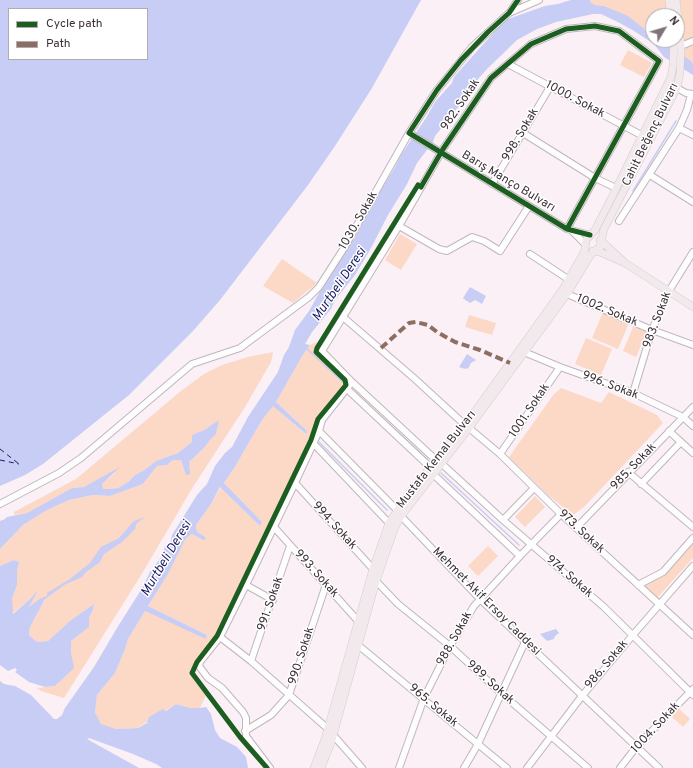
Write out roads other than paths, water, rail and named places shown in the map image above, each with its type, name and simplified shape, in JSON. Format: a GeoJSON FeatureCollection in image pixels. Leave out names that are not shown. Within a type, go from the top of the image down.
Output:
{"type":"FeatureCollection","features":[{"type":"Feature","properties":{"kind":"main road","name":"Cahit Beğenç Bulvarı"},"geometry":{"type":"LineString","coordinates":[[590,236],[643,136],[671,77],[676,48]]}},
{"type":"Feature","properties":{"kind":"main road","name":"Cahit Beğenç Bulvarı"},"geometry":{"type":"LineString","coordinates":[[600,241],[612,212],[677,88],[680,73],[677,48]]}},
{"type":"Feature","properties":{"kind":"main road"},"geometry":{"type":"LineString","coordinates":[[624,262],[596,236],[590,236],[586,240],[585,244],[588,250],[595,251],[624,262],[693,307]]}},
{"type":"Feature","properties":{"kind":"main road"},"geometry":{"type":"LineString","coordinates":[[595,251],[600,247],[600,241]]}},
{"type":"Feature","properties":{"kind":"main road","name":"Mustafa Kemal Bulvarı"},"geometry":{"type":"LineString","coordinates":[[467,427],[563,289],[585,250],[585,244]]}},
{"type":"Feature","properties":{"kind":"main road","name":"Mustafa Kemal Bulvarı"},"geometry":{"type":"LineString","coordinates":[[314,768],[328,728],[372,569],[389,523],[399,513],[467,427],[524,352],[567,294],[591,254],[595,251]]}},
{"type":"Feature","properties":{"kind":"main road","name":"Mustafa Kemal Bulvarı"},"geometry":{"type":"LineString","coordinates":[[321,768],[333,735],[376,581],[399,513]]}},
{"type":"Feature","properties":{"kind":"street"},"geometry":{"type":"LineString","coordinates":[[409,133],[437,90],[461,60],[509,13],[518,0]]}},
{"type":"Feature","properties":{"kind":"street"},"geometry":{"type":"LineString","coordinates":[[509,13],[535,1]]}},
{"type":"Feature","properties":{"kind":"street","name":"982. Sokak"},"geometry":{"type":"LineString","coordinates":[[322,351],[399,226],[441,153],[491,78],[531,44],[566,29],[595,26],[619,31],[659,61],[624,126]]}},
{"type":"Feature","properties":{"kind":"street","name":"1000. Sokak"},"geometry":{"type":"LineString","coordinates":[[508,64],[643,136]]}},
{"type":"Feature","properties":{"kind":"street","name":"998. Sokak"},"geometry":{"type":"LineString","coordinates":[[492,184],[550,87]]}},
{"type":"Feature","properties":{"kind":"street"},"geometry":{"type":"LineString","coordinates":[[619,221],[680,128],[692,94],[677,88]]}},
{"type":"Feature","properties":{"kind":"street"},"geometry":{"type":"LineString","coordinates":[[570,230],[595,178],[624,126]]}},
{"type":"Feature","properties":{"kind":"street"},"geometry":{"type":"LineString","coordinates":[[680,128],[693,135]]}},
{"type":"Feature","properties":{"kind":"street","name":"Barış Manço Bulvarı"},"geometry":{"type":"LineString","coordinates":[[409,133],[570,230],[585,244]]}},
{"type":"Feature","properties":{"kind":"street","name":"1030. Sokak"},"geometry":{"type":"LineString","coordinates":[[0,504],[59,473],[81,458],[192,364],[240,348],[301,303],[319,287],[357,225],[409,133]]}},
{"type":"Feature","properties":{"kind":"street"},"geometry":{"type":"LineString","coordinates":[[523,133],[595,178],[616,188]]}},
{"type":"Feature","properties":{"kind":"street"},"geometry":{"type":"LineString","coordinates":[[650,175],[693,202]]}},
{"type":"Feature","properties":{"kind":"street"},"geometry":{"type":"LineString","coordinates":[[399,226],[447,251],[472,237],[484,241],[500,251],[529,206]]}},
{"type":"Feature","properties":{"kind":"street","name":"Barış Manço Bulvarı"},"geometry":{"type":"LineString","coordinates":[[570,230],[590,236]]}},
{"type":"Feature","properties":{"kind":"street","name":"983. Sokak"},"geometry":{"type":"LineString","coordinates":[[633,393],[652,330],[669,291],[693,252]]}},
{"type":"Feature","properties":{"kind":"street"},"geometry":{"type":"LineString","coordinates":[[530,254],[568,279]]}},
{"type":"Feature","properties":{"kind":"street","name":"1002. Sokak"},"geometry":{"type":"LineString","coordinates":[[567,294],[652,330],[693,345]]}},
{"type":"Feature","properties":{"kind":"street","name":"973. Sokak"},"geometry":{"type":"LineString","coordinates":[[344,317],[393,358],[467,427],[500,454],[561,514],[659,605],[690,629],[693,635]]}},
{"type":"Feature","properties":{"kind":"street","name":"974. Sokak"},"geometry":{"type":"LineString","coordinates":[[322,351],[352,382],[503,520],[598,603],[692,692]]}},
{"type":"Feature","properties":{"kind":"street","name":"996. Sokak"},"geometry":{"type":"LineString","coordinates":[[524,352],[560,367],[633,393],[683,417],[693,426]]}},
{"type":"Feature","properties":{"kind":"street","name":"1001. Sokak"},"geometry":{"type":"LineString","coordinates":[[500,454],[560,367]]}},
{"type":"Feature","properties":{"kind":"street"},"geometry":{"type":"LineString","coordinates":[[270,768],[249,741],[245,731],[246,718],[243,712],[222,688],[208,678],[199,666],[200,662],[220,637],[246,585],[314,443],[322,420],[352,382]]}},
{"type":"Feature","properties":{"kind":"street"},"geometry":{"type":"LineString","coordinates":[[347,389],[520,556]]}},
{"type":"Feature","properties":{"kind":"street","name":"985. Sokak"},"geometry":{"type":"LineString","coordinates":[[576,528],[628,472],[693,407]]}},
{"type":"Feature","properties":{"kind":"street","name":"Mehmet Akif Ersoy Caddesi"},"geometry":{"type":"LineString","coordinates":[[319,431],[480,599],[659,768]]}},
{"type":"Feature","properties":{"kind":"street"},"geometry":{"type":"LineString","coordinates":[[669,431],[680,443],[693,453]]}},
{"type":"Feature","properties":{"kind":"street"},"geometry":{"type":"LineString","coordinates":[[314,443],[389,523]]}},
{"type":"Feature","properties":{"kind":"street"},"geometry":{"type":"LineString","coordinates":[[641,484],[680,443]]}},
{"type":"Feature","properties":{"kind":"street"},"geometry":{"type":"LineString","coordinates":[[628,472],[693,527]]}},
{"type":"Feature","properties":{"kind":"street","name":"994. Sokak"},"geometry":{"type":"LineString","coordinates":[[295,483],[372,569]]}},
{"type":"Feature","properties":{"kind":"street"},"geometry":{"type":"LineString","coordinates":[[503,520],[534,488]]}},
{"type":"Feature","properties":{"kind":"street","name":"988. Sokak"},"geometry":{"type":"LineString","coordinates":[[399,768],[424,698],[450,646],[474,606],[561,514]]}},
{"type":"Feature","properties":{"kind":"street","name":"993. Sokak"},"geometry":{"type":"LineString","coordinates":[[274,527],[358,621]]}},
{"type":"Feature","properties":{"kind":"street"},"geometry":{"type":"LineString","coordinates":[[638,585],[663,572],[693,538]]}},
{"type":"Feature","properties":{"kind":"street","name":"991. Sokak"},"geometry":{"type":"LineString","coordinates":[[251,661],[273,600],[290,546]]}},
{"type":"Feature","properties":{"kind":"street","name":"986. Sokak"},"geometry":{"type":"LineString","coordinates":[[526,768],[582,696],[693,566]]}},
{"type":"Feature","properties":{"kind":"street","name":"989. Sokak"},"geometry":{"type":"LineString","coordinates":[[376,581],[398,604],[450,646],[501,693],[588,768]]}},
{"type":"Feature","properties":{"kind":"street"},"geometry":{"type":"LineString","coordinates":[[246,585],[273,600]]}},
{"type":"Feature","properties":{"kind":"street","name":"990. Sokak"},"geometry":{"type":"LineString","coordinates":[[245,731],[271,715],[289,695],[326,585]]}},
{"type":"Feature","properties":{"kind":"street"},"geometry":{"type":"LineString","coordinates":[[220,637],[251,661],[328,728],[362,768]]}},
{"type":"Feature","properties":{"kind":"street"},"geometry":{"type":"LineString","coordinates":[[464,768],[478,744],[525,642]]}},
{"type":"Feature","properties":{"kind":"street","name":"965. Sokak"},"geometry":{"type":"LineString","coordinates":[[358,645],[424,698],[506,768]]}},
{"type":"Feature","properties":{"kind":"street","name":"1004. Sokak"},"geometry":{"type":"LineString","coordinates":[[620,768],[637,746],[692,692]]}},
{"type":"Feature","properties":{"kind":"water"},"geometry":{"type":"Polygon","coordinates":[[[0,0],[421,0],[372,88],[335,146],[308,185],[220,300],[193,331],[129,395],[43,464],[25,475],[0,486],[0,0]]]}},
{"type":"Feature","properties":{"kind":"water","name":"Murtbeli Deresi"},"geometry":{"type":"Polygon","coordinates":[[[571,0],[590,0],[590,2],[595,5],[604,6],[628,16],[645,30],[645,38],[601,14],[593,14],[556,22],[537,29],[517,40],[478,79],[435,136],[433,142],[417,163],[407,184],[355,275],[335,300],[331,309],[312,332],[305,344],[310,345],[276,402],[307,431],[306,434],[273,406],[262,420],[224,483],[262,522],[260,526],[220,487],[211,504],[196,525],[197,532],[206,539],[203,540],[192,534],[186,538],[168,574],[148,606],[207,635],[206,639],[145,611],[128,639],[115,673],[97,695],[95,712],[101,724],[116,729],[138,728],[147,723],[149,717],[163,709],[166,711],[176,704],[190,708],[206,707],[211,714],[215,730],[220,738],[237,747],[246,757],[248,768],[162,768],[133,754],[89,738],[87,739],[139,768],[0,768],[0,681],[4,684],[15,686],[31,695],[54,719],[57,719],[62,715],[65,708],[94,667],[141,590],[150,572],[162,556],[165,546],[171,541],[172,535],[197,495],[207,484],[215,466],[225,453],[232,447],[248,417],[278,372],[295,330],[309,311],[350,242],[354,239],[401,155],[435,102],[452,83],[454,77],[497,29],[508,19],[545,6],[571,0]]]}},
{"type":"Feature","properties":{"kind":"water"},"geometry":{"type":"Polygon","coordinates":[[[657,48],[672,48],[691,61],[693,65],[693,75],[664,57],[657,48]]]}},
{"type":"Feature","properties":{"kind":"water"},"geometry":{"type":"Polygon","coordinates":[[[470,287],[486,296],[482,304],[475,300],[470,303],[463,298],[470,287]]]}},
{"type":"Feature","properties":{"kind":"water"},"geometry":{"type":"Polygon","coordinates":[[[467,354],[476,360],[471,363],[468,369],[459,367],[467,354]]]}},
{"type":"Feature","properties":{"kind":"water"},"geometry":{"type":"Polygon","coordinates":[[[219,420],[216,434],[189,462],[190,474],[186,475],[181,460],[173,460],[167,465],[157,466],[143,484],[110,496],[93,495],[69,500],[47,510],[23,525],[0,549],[0,521],[7,517],[27,513],[72,488],[84,487],[120,467],[102,484],[103,489],[118,488],[156,461],[178,453],[192,442],[192,435],[204,430],[219,420]]]}},
{"type":"Feature","properties":{"kind":"water"},"geometry":{"type":"Polygon","coordinates":[[[145,517],[136,524],[135,529],[122,542],[104,554],[100,562],[86,572],[82,577],[64,585],[45,599],[30,627],[29,635],[37,642],[48,641],[71,620],[94,604],[89,618],[89,627],[71,641],[71,652],[74,668],[55,686],[45,687],[29,682],[15,672],[17,670],[15,668],[8,671],[0,665],[0,566],[14,560],[19,562],[17,585],[12,599],[13,614],[38,590],[29,607],[39,599],[47,596],[47,593],[70,579],[90,563],[101,547],[119,538],[134,521],[145,517]]]}},
{"type":"Feature","properties":{"kind":"water"},"geometry":{"type":"Polygon","coordinates":[[[556,629],[559,633],[554,639],[547,641],[540,634],[556,629]]]}},
{"type":"Feature","properties":{"kind":"waterway"},"geometry":{"type":"LineString","coordinates":[[633,191],[676,121]]}},
{"type":"Feature","properties":{"kind":"waterway"},"geometry":{"type":"LineString","coordinates":[[307,349],[343,382]]}},
{"type":"Feature","properties":{"kind":"waterway"},"geometry":{"type":"LineString","coordinates":[[350,388],[427,459]]}},
{"type":"Feature","properties":{"kind":"waterway"},"geometry":{"type":"LineString","coordinates":[[319,442],[387,510]]}},
{"type":"Feature","properties":{"kind":"waterway"},"geometry":{"type":"LineString","coordinates":[[441,473],[519,545]]}}]}
